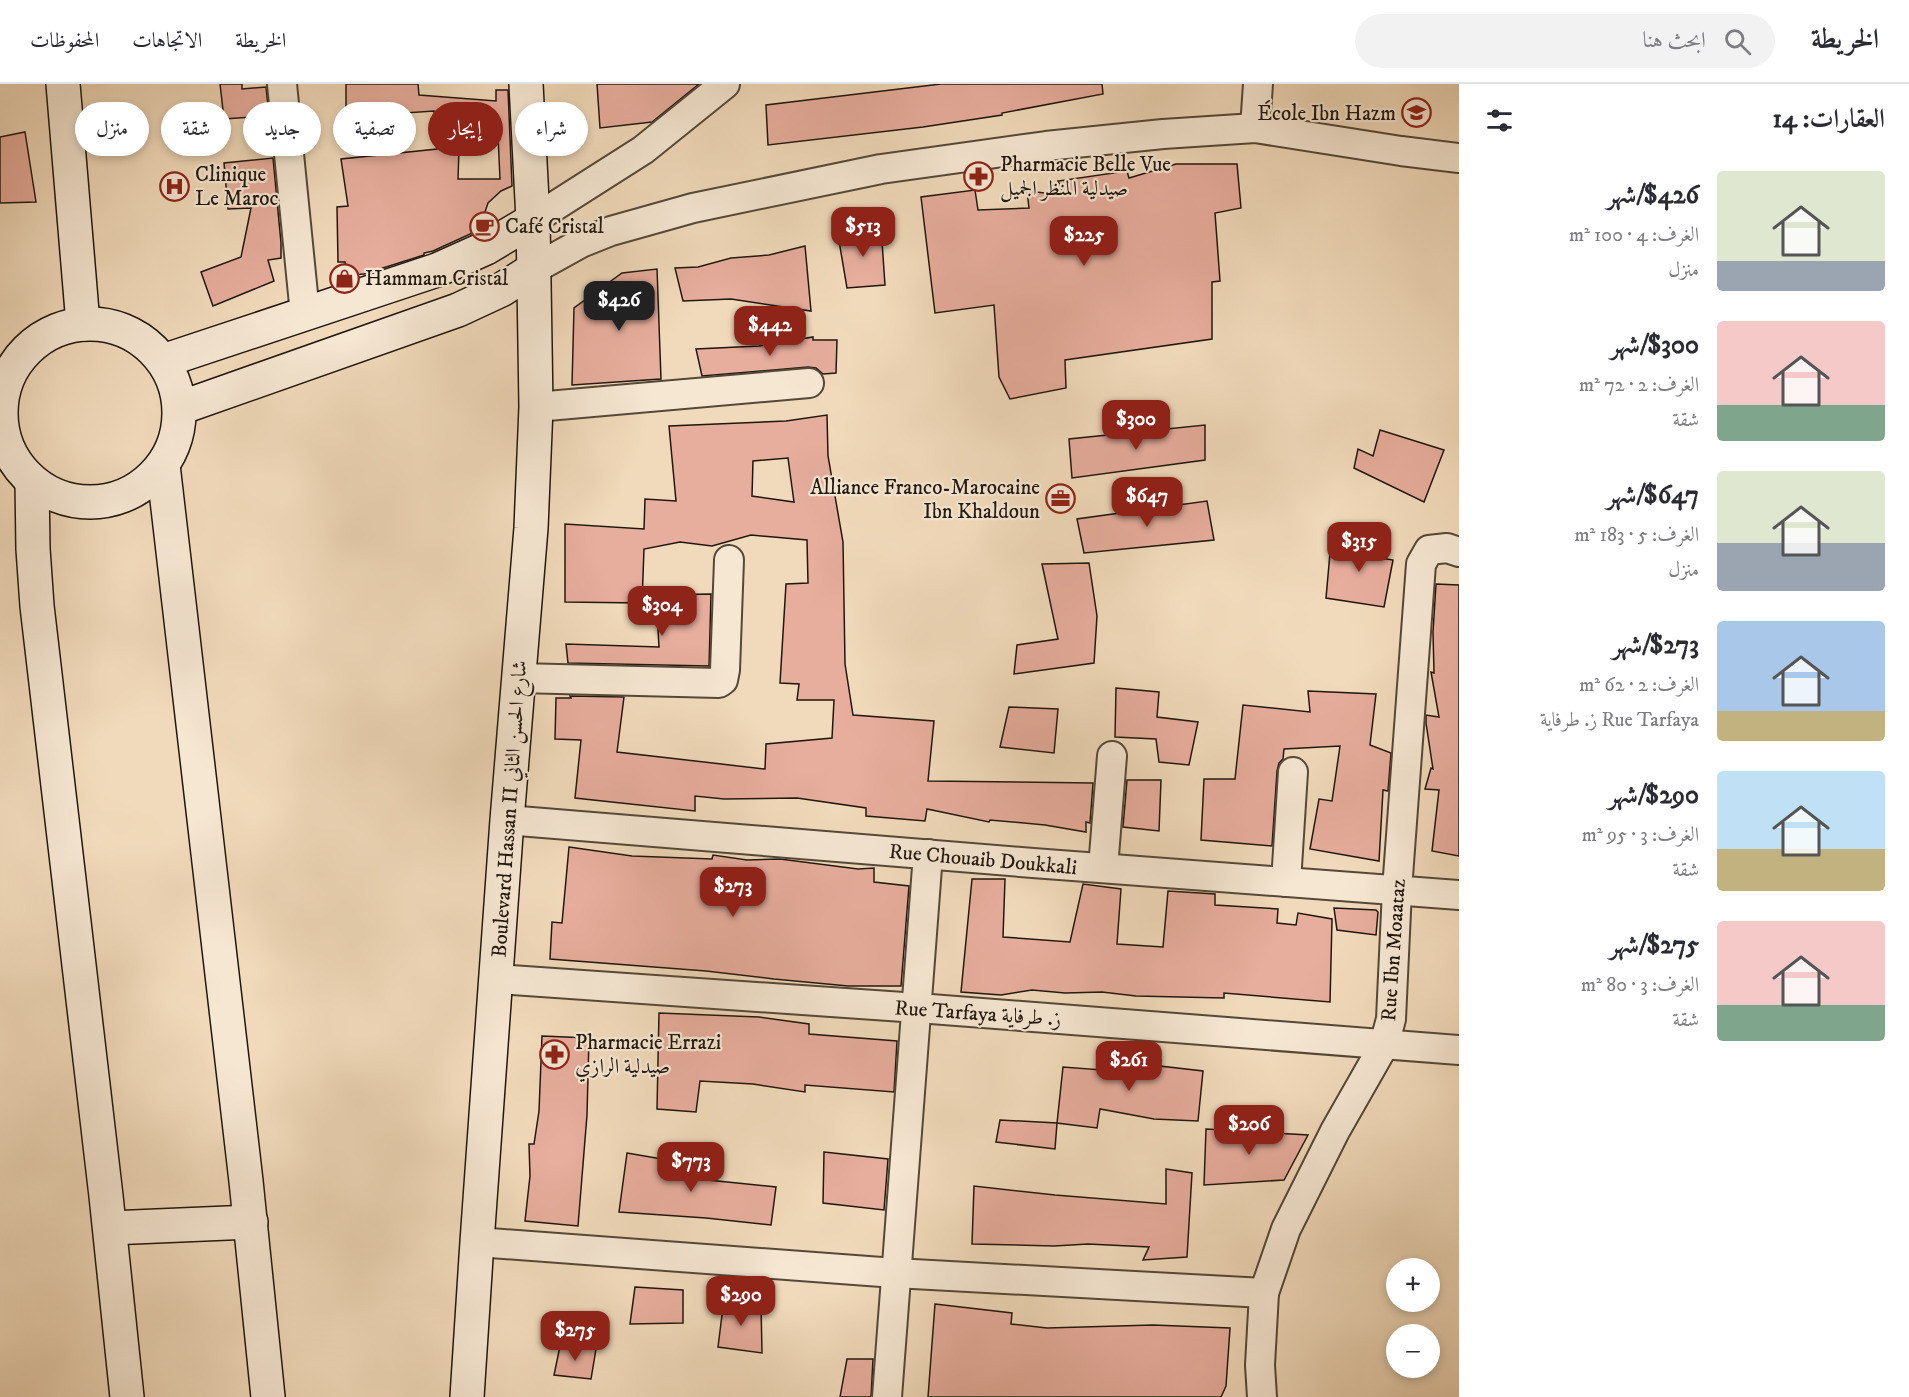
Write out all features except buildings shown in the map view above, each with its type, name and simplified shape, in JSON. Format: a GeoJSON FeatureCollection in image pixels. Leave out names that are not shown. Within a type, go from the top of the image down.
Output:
{"type":"FeatureCollection","features":[{"type":"Feature","properties":{"kind":"main road"},"geometry":{"type":"LineString","coordinates":[[63,84],[83,324]]}},
{"type":"Feature","properties":{"kind":"main road","name":"Boulevard Hassan II شارع الحسن الثاني"},"geometry":{"type":"LineString","coordinates":[[467,1397],[507,820],[531,528],[536,407],[533,220],[526,84]]}},
{"type":"Feature","properties":{"kind":"main road"},"geometry":{"type":"LineString","coordinates":[[163,361],[437,270],[486,248],[533,220]]}},
{"type":"Feature","properties":{"kind":"main road"},"geometry":{"type":"LineString","coordinates":[[180,408],[458,310],[501,290],[534,269]]}},
{"type":"Feature","properties":{"kind":"main road"},"geometry":{"type":"LineString","coordinates":[[83,324],[106,325],[128,332],[147,344],[163,361],[175,384],[180,408],[176,438],[163,465],[146,483],[125,495],[101,502],[77,502],[54,495],[32,482],[16,463],[4,441],[0,417],[2,394],[10,372],[23,353],[40,339],[61,328],[83,324]]}},
{"type":"Feature","properties":{"kind":"main road"},"geometry":{"type":"LineString","coordinates":[[163,465],[251,1222],[268,1397]]}},
{"type":"Feature","properties":{"kind":"main road"},"geometry":{"type":"LineString","coordinates":[[32,482],[36,606],[110,1228],[127,1397]]}},
{"type":"Feature","properties":{"kind":"main road"},"geometry":{"type":"LineString","coordinates":[[110,1228],[251,1222]]}},
{"type":"Feature","properties":{"kind":"street"},"geometry":{"type":"LineString","coordinates":[[282,84],[305,314]]}},
{"type":"Feature","properties":{"kind":"street"},"geometry":{"type":"LineString","coordinates":[[533,220],[643,150],[726,84]]}},
{"type":"Feature","properties":{"kind":"street"},"geometry":{"type":"LineString","coordinates":[[1255,128],[1258,84]]}},
{"type":"Feature","properties":{"kind":"street"},"geometry":{"type":"LineString","coordinates":[[534,269],[572,248],[611,231],[693,208],[881,169],[1046,146],[1163,134],[1255,128],[1459,158]]}},
{"type":"Feature","properties":{"kind":"street"},"geometry":{"type":"LineString","coordinates":[[536,407],[809,383]]}},
{"type":"Feature","properties":{"kind":"street","name":"Rue Ibn Moaataz"},"geometry":{"type":"LineString","coordinates":[[1262,1397],[1260,1365],[1264,1293],[1286,1229],[1335,1131],[1384,1045],[1391,1018],[1397,890],[1421,564],[1429,550],[1447,548],[1459,552]]}},
{"type":"Feature","properties":{"kind":"street"},"geometry":{"type":"LineString","coordinates":[[518,678],[719,683],[723,680],[725,670],[729,560]]}},
{"type":"Feature","properties":{"kind":"street"},"geometry":{"type":"LineString","coordinates":[[1102,868],[1112,756]]}},
{"type":"Feature","properties":{"kind":"street"},"geometry":{"type":"LineString","coordinates":[[1286,882],[1293,772]]}},
{"type":"Feature","properties":{"kind":"street","name":"Rue Chouaib Doukkali"},"geometry":{"type":"LineString","coordinates":[[507,820],[1459,895]]}},
{"type":"Feature","properties":{"kind":"street"},"geometry":{"type":"LineString","coordinates":[[887,1397],[928,854]]}},
{"type":"Feature","properties":{"kind":"street","name":"Rue Tarfaya ز. طرفاية"},"geometry":{"type":"LineString","coordinates":[[496,979],[918,1008],[1459,1050]]}},
{"type":"Feature","properties":{"kind":"street"},"geometry":{"type":"LineString","coordinates":[[477,1242],[896,1272],[1264,1293]]}},
{"type":"Feature","properties":{"kind":"place","name":"École Ibn Hazm"},"geometry":{"type":"Point","coordinates":[1417,113]}},
{"type":"Feature","properties":{"kind":"place","name":"Pharmacie Belle Vue صيدلية المنظر الجميل"},"geometry":{"type":"Point","coordinates":[979,176]}},
{"type":"Feature","properties":{"kind":"place","name":"Clinique Le Maroc"},"geometry":{"type":"Point","coordinates":[174,186]}},
{"type":"Feature","properties":{"kind":"place","name":"Café Cristal"},"geometry":{"type":"Point","coordinates":[484,226]}},
{"type":"Feature","properties":{"kind":"place","name":"Hammam Cristal"},"geometry":{"type":"Point","coordinates":[344,278]}},
{"type":"Feature","properties":{"kind":"place","name":"Alliance Franco-Marocaine Ibn Khaldoun"},"geometry":{"type":"Point","coordinates":[1061,499]}},
{"type":"Feature","properties":{"kind":"place","name":"Pharmacie Errazi صيدلية الرازي"},"geometry":{"type":"Point","coordinates":[554,1054]}}]}
